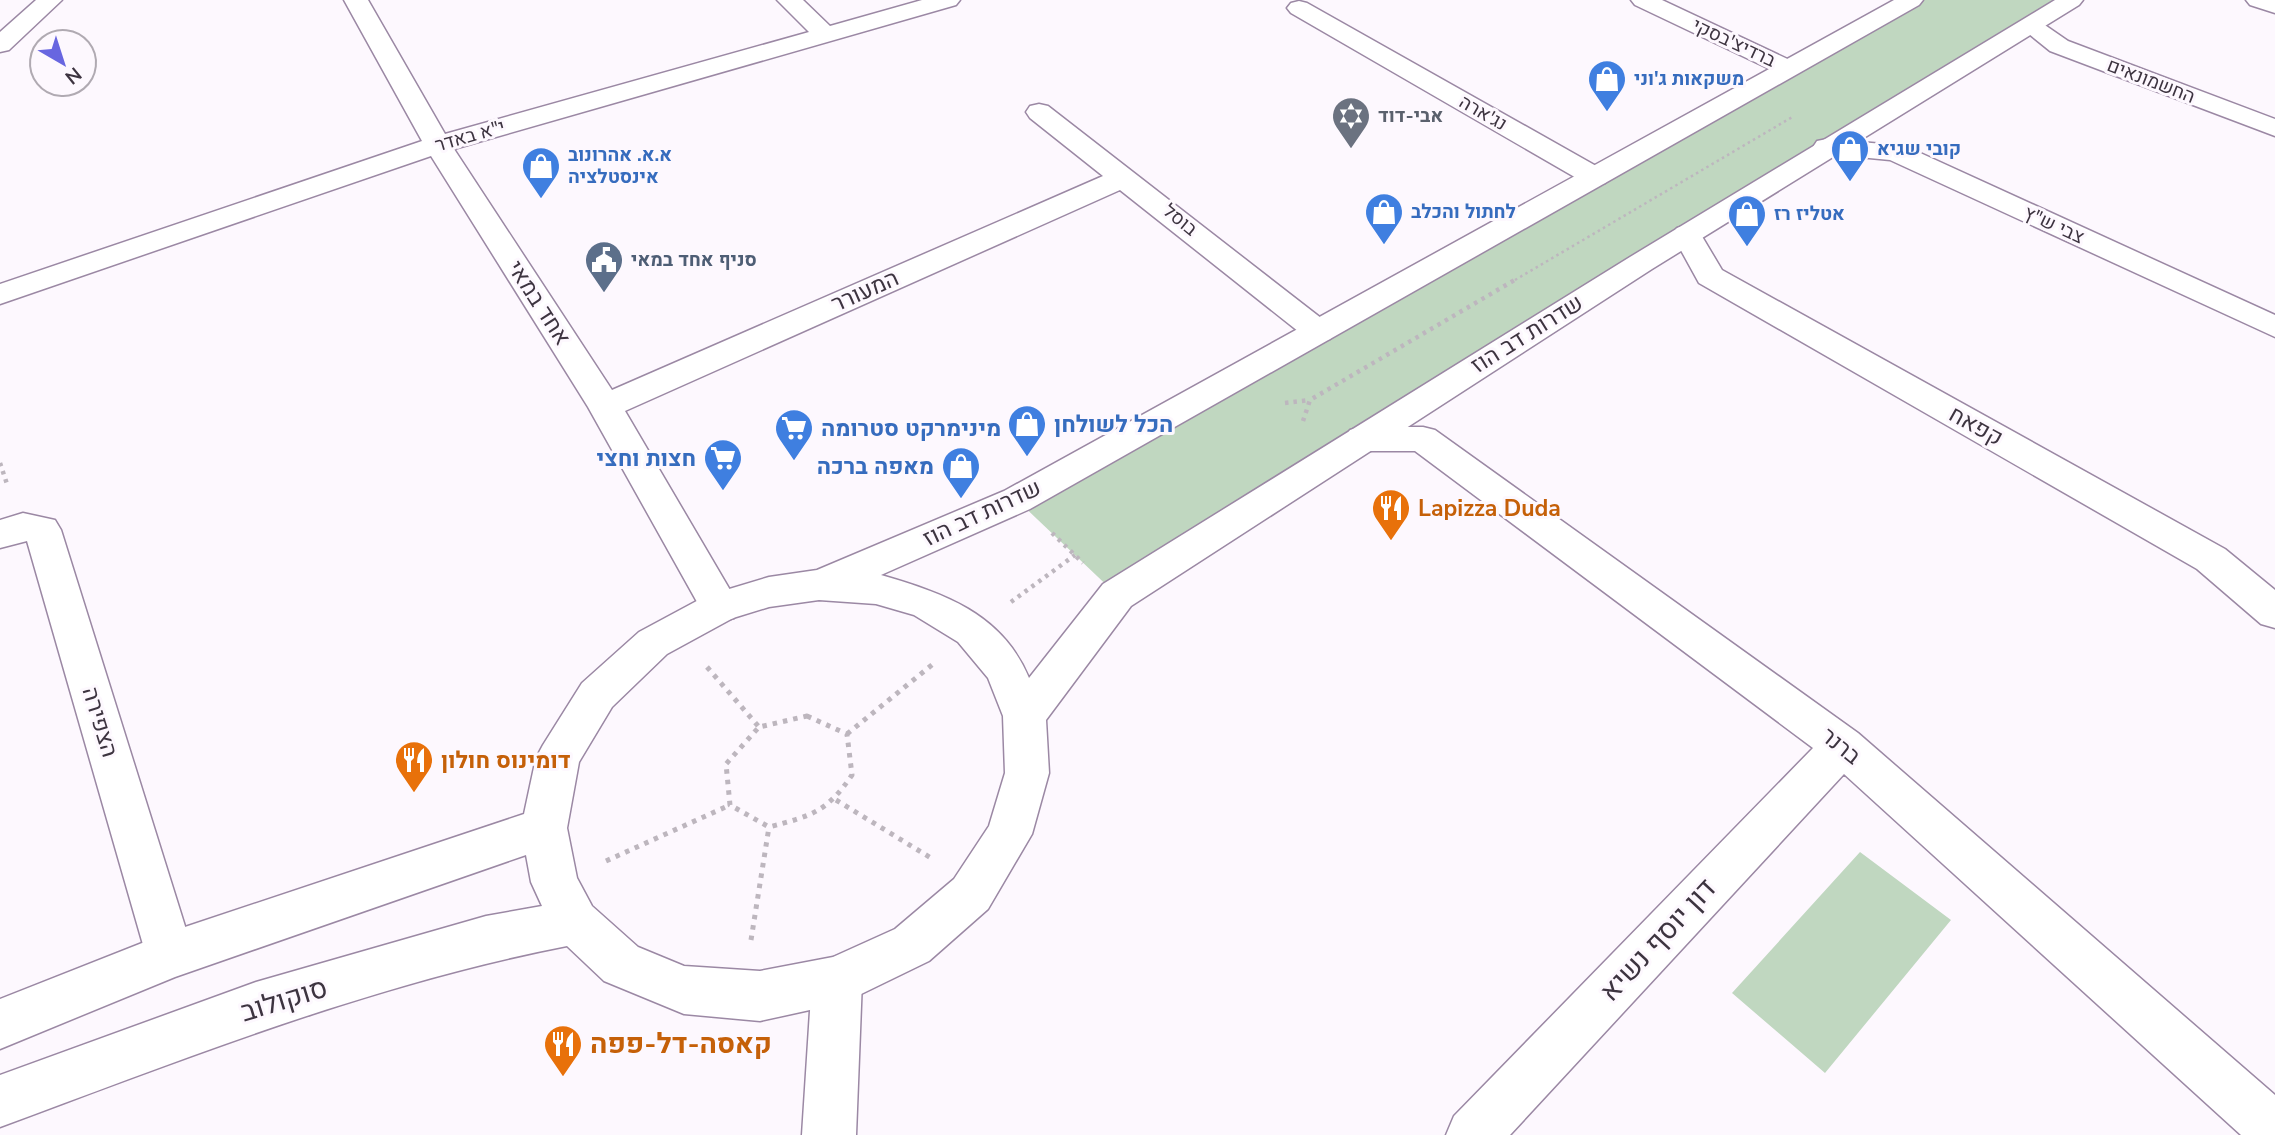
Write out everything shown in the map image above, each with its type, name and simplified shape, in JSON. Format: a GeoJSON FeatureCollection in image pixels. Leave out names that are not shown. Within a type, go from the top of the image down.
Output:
{"type":"FeatureCollection","features":[{"type":"Feature","properties":{"kind":"street"},"geometry":{"type":"LineString","coordinates":[[0,45],[50,0]]}},
{"type":"Feature","properties":{"kind":"street","name":"אחד במאי"},"geometry":{"type":"LineString","coordinates":[[356,0],[438,145],[605,406],[720,607]]}},
{"type":"Feature","properties":{"kind":"street"},"geometry":{"type":"LineString","coordinates":[[789,0],[825,34]]}},
{"type":"Feature","properties":{"kind":"street","name":"י\"א באדר"},"geometry":{"type":"LineString","coordinates":[[0,294],[438,145],[947,0]]}},
{"type":"Feature","properties":{"kind":"street","name":"ברדיצ'בסקי"},"geometry":{"type":"LineString","coordinates":[[1643,0],[1787,68]]}},
{"type":"Feature","properties":{"kind":"street","name":"שדרות דב הוז"},"geometry":{"type":"LineString","coordinates":[[819,585],[1017,500],[1910,0]]}},
{"type":"Feature","properties":{"kind":"street","name":"שדרות דב הוז"},"geometry":{"type":"LineString","coordinates":[[1024,716],[1117,596],[1641,262],[2071,0]]}},
{"type":"Feature","properties":{"kind":"street"},"geometry":{"type":"LineString","coordinates":[[2258,0],[2275,6]]}},
{"type":"Feature","properties":{"kind":"street","name":"נג'ארה"},"geometry":{"type":"LineString","coordinates":[[1298,8],[1595,177]]}},
{"type":"Feature","properties":{"kind":"street","name":"החשמונאים"},"geometry":{"type":"LineString","coordinates":[[2031,26],[2059,46],[2275,128]]}},
{"type":"Feature","properties":{"kind":"street","name":"בוסל"},"geometry":{"type":"LineString","coordinates":[[1039,112],[1319,332]]}},
{"type":"Feature","properties":{"kind":"street","name":"צבי ש\"ץ"},"geometry":{"type":"LineString","coordinates":[[1827,147],[1895,152],[2275,327]]}},
{"type":"Feature","properties":{"kind":"street","name":"המעורר"},"geometry":{"type":"LineString","coordinates":[[605,406],[1125,177]]}},
{"type":"Feature","properties":{"kind":"street","name":"קפאח"},"geometry":{"type":"LineString","coordinates":[[1687,234],[1710,276],[2211,559],[2275,613]]}},
{"type":"Feature","properties":{"kind":"street","name":"ברנר"},"geometry":{"type":"LineString","coordinates":[[1362,439],[1423,439],[1843,746],[2275,1130]]}},
{"type":"Feature","properties":{"kind":"street","name":"הצפירה"},"geometry":{"type":"LineString","coordinates":[[0,534],[23,527],[42,530],[170,955]]}},
{"type":"Feature","properties":{"kind":"street"},"geometry":{"type":"LineString","coordinates":[[819,585],[876,589],[927,604],[972,631],[1005,669],[1024,716],[1027,773],[1009,834],[971,894],[912,945],[837,980],[760,996],[740,995],[684,990],[621,964],[575,922],[554,883],[544,828],[558,758],[597,695],[653,643],[720,607],[769,592],[819,585]]}},
{"type":"Feature","properties":{"kind":"street","name":"דון יוסף נשיא"},"geometry":{"type":"LineString","coordinates":[[1473,1135],[1843,746]]}},
{"type":"Feature","properties":{"kind":"street"},"geometry":{"type":"LineString","coordinates":[[0,1024],[170,955],[544,828]]}},
{"type":"Feature","properties":{"kind":"street","name":"סוקולוב"},"geometry":{"type":"LineString","coordinates":[[0,1101],[256,1007],[486,939],[575,922]]}},
{"type":"Feature","properties":{"kind":"street"},"geometry":{"type":"LineString","coordinates":[[829,1135],[837,980]]}},
{"type":"Feature","properties":{"kind":"path"},"geometry":{"type":"LineString","coordinates":[[1540,207],[1641,262]]}},
{"type":"Feature","properties":{"kind":"path"},"geometry":{"type":"LineString","coordinates":[[1017,500],[1117,596]]}},
{"type":"Feature","properties":{"kind":"path"},"geometry":{"type":"LineString","coordinates":[[702,661],[759,727]]}},
{"type":"Feature","properties":{"kind":"path"},"geometry":{"type":"LineString","coordinates":[[807,716],[847,734],[852,775],[836,800],[822,814],[769,827],[730,805],[726,764],[759,727],[807,716]]}},
{"type":"Feature","properties":{"kind":"path"},"geometry":{"type":"LineString","coordinates":[[836,800],[939,862]]}},
{"type":"Feature","properties":{"kind":"path"},"geometry":{"type":"LineString","coordinates":[[740,995],[769,827]]}},
{"type":"Feature","properties":{"kind":"green space"},"geometry":{"type":"Polygon","coordinates":[[[1911,0],[2071,0],[1117,595],[1017,500],[1911,0]]]}},
{"type":"Feature","properties":{"kind":"green space"},"geometry":{"type":"Polygon","coordinates":[[[1860,852],[1951,920],[1825,1073],[1732,993],[1860,852]]]}},
{"type":"Feature","properties":{"kind":"place","name":"משקאות ג'וני"},"geometry":{"type":"Point","coordinates":[1607,113]}},
{"type":"Feature","properties":{"kind":"place","name":"אבי-דוד"},"geometry":{"type":"Point","coordinates":[1351,150]}},
{"type":"Feature","properties":{"kind":"place","name":"קובי שגיא"},"geometry":{"type":"Point","coordinates":[1850,183]}},
{"type":"Feature","properties":{"kind":"place","name":"א.א. אהרונוב אינסטלציה"},"geometry":{"type":"Point","coordinates":[541,200]}},
{"type":"Feature","properties":{"kind":"place","name":"לחתול והכלב"},"geometry":{"type":"Point","coordinates":[1384,246]}},
{"type":"Feature","properties":{"kind":"place","name":"אטליז רז"},"geometry":{"type":"Point","coordinates":[1747,248]}},
{"type":"Feature","properties":{"kind":"place","name":"סניף אחד במאי"},"geometry":{"type":"Point","coordinates":[604,294]}},
{"type":"Feature","properties":{"kind":"place","name":"הכל לשולחן"},"geometry":{"type":"Point","coordinates":[1027,458]}},
{"type":"Feature","properties":{"kind":"place","name":"מינימרקט סטרומה"},"geometry":{"type":"Point","coordinates":[794,462]}},
{"type":"Feature","properties":{"kind":"place","name":"חצות וחצי"},"geometry":{"type":"Point","coordinates":[723,492]}},
{"type":"Feature","properties":{"kind":"place","name":"מאפה ברכה"},"geometry":{"type":"Point","coordinates":[961,500]}},
{"type":"Feature","properties":{"kind":"place","name":"Lapizza Duda"},"geometry":{"type":"Point","coordinates":[1391,542]}},
{"type":"Feature","properties":{"kind":"place","name":"דומינוס חולון"},"geometry":{"type":"Point","coordinates":[414,794]}},
{"type":"Feature","properties":{"kind":"place","name":"קאסה-דל-פפה"},"geometry":{"type":"Point","coordinates":[563,1078]}}]}
